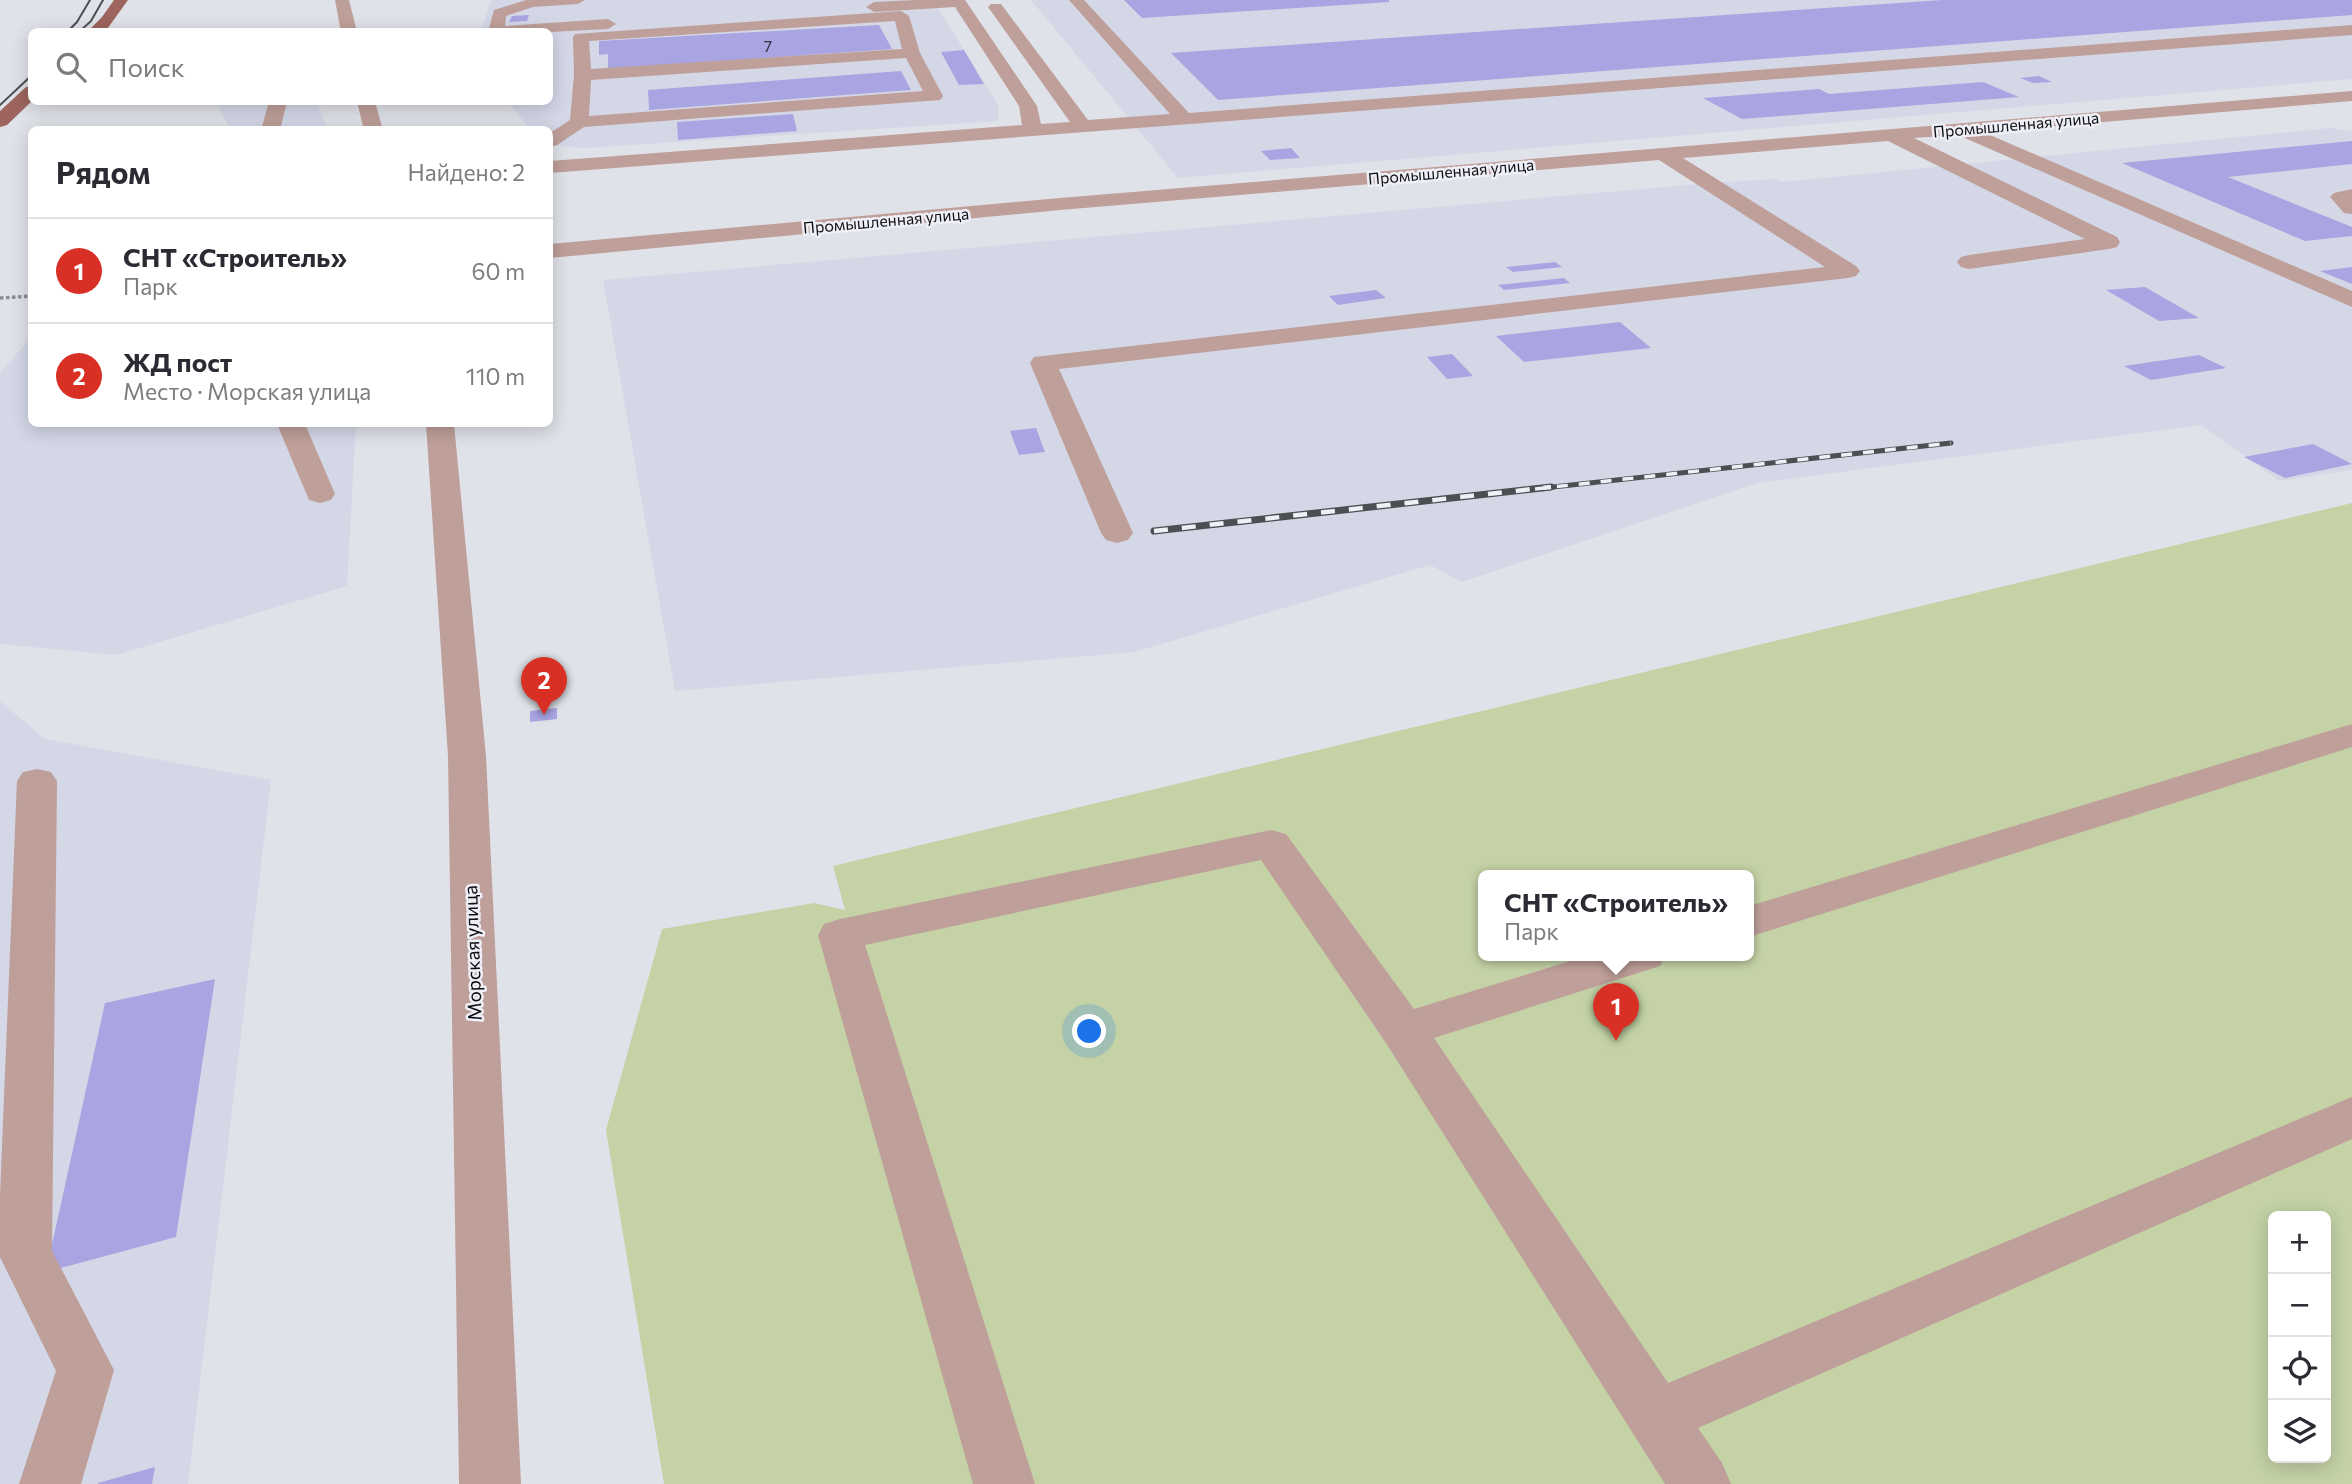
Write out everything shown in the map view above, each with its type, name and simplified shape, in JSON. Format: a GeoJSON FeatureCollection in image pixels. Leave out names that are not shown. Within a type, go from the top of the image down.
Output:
{"type":"FeatureCollection","features":[{"type":"Feature","properties":{"kind":"main road"},"geometry":{"type":"LineString","coordinates":[[99,28],[121,0]]}},
{"type":"Feature","properties":{"kind":"main road"},"geometry":{"type":"LineString","coordinates":[[0,121],[28,95]]}},
{"type":"Feature","properties":{"kind":"street"},"geometry":{"type":"LineString","coordinates":[[342,0],[348,28]]}},
{"type":"Feature","properties":{"kind":"street"},"geometry":{"type":"LineString","coordinates":[[496,28],[499,13],[532,3],[578,0]]}},
{"type":"Feature","properties":{"kind":"street"},"geometry":{"type":"LineString","coordinates":[[1076,0],[1184,119]]}},
{"type":"Feature","properties":{"kind":"street"},"geometry":{"type":"LineString","coordinates":[[542,28],[958,1],[1028,106],[1033,131]]}},
{"type":"Feature","properties":{"kind":"street"},"geometry":{"type":"LineString","coordinates":[[996,7],[1079,121]]}},
{"type":"Feature","properties":{"kind":"street"},"geometry":{"type":"LineString","coordinates":[[553,139],[579,122],[934,96],[912,53],[901,16],[581,37],[583,75],[579,122]]}},
{"type":"Feature","properties":{"kind":"street"},"geometry":{"type":"LineString","coordinates":[[553,167],[2352,30]]}},
{"type":"Feature","properties":{"kind":"street"},"geometry":{"type":"LineString","coordinates":[[988,45],[1022,43]]}},
{"type":"Feature","properties":{"kind":"street"},"geometry":{"type":"LineString","coordinates":[[583,75],[912,53]]}},
{"type":"Feature","properties":{"kind":"street","name":"Промышленная улица"},"geometry":{"type":"LineString","coordinates":[[553,251],[1662,153],[2352,96]]}},
{"type":"Feature","properties":{"kind":"street"},"geometry":{"type":"LineString","coordinates":[[271,126],[277,105]]}},
{"type":"Feature","properties":{"kind":"street"},"geometry":{"type":"LineString","coordinates":[[367,105],[373,126]]}},
{"type":"Feature","properties":{"kind":"street"},"geometry":{"type":"LineString","coordinates":[[1959,129],[2352,300]]}},
{"type":"Feature","properties":{"kind":"street"},"geometry":{"type":"LineString","coordinates":[[1891,134],[2109,242],[1969,262]]}},
{"type":"Feature","properties":{"kind":"street"},"geometry":{"type":"LineString","coordinates":[[1117,533],[1043,363],[1848,271],[1662,153]]}},
{"type":"Feature","properties":{"kind":"street"},"geometry":{"type":"LineString","coordinates":[[2352,195],[2341,197],[2352,208]]}},
{"type":"Feature","properties":{"kind":"street"},"geometry":{"type":"LineString","coordinates":[[2306,279],[2352,273]]}},
{"type":"Feature","properties":{"kind":"street"},"geometry":{"type":"LineString","coordinates":[[292,427],[320,494]]}},
{"type":"Feature","properties":{"kind":"street","name":"Морская улица"},"geometry":{"type":"LineString","coordinates":[[439,427],[467,755],[490,1484]]}},
{"type":"Feature","properties":{"kind":"street"},"geometry":{"type":"LineString","coordinates":[[1754,920],[2352,734]]}},
{"type":"Feature","properties":{"kind":"street"},"geometry":{"type":"LineString","coordinates":[[37,780],[25,1252],[85,1370],[50,1484]]}},
{"type":"Feature","properties":{"kind":"street"},"geometry":{"type":"LineString","coordinates":[[1004,1484],[840,934],[1271,844],[1403,1030],[1700,1484]]}},
{"type":"Feature","properties":{"kind":"street"},"geometry":{"type":"LineString","coordinates":[[1403,1030],[1625,961]]}},
{"type":"Feature","properties":{"kind":"street"},"geometry":{"type":"LineString","coordinates":[[1656,1417],[2352,1117]]}},
{"type":"Feature","properties":{"kind":"path"},"geometry":{"type":"LineString","coordinates":[[0,298],[28,296]]}},
{"type":"Feature","properties":{"kind":"shaded area"},"geometry":{"type":"Polygon","coordinates":[[[491,0],[933,0],[998,105],[998,121],[586,148],[553,145],[553,126],[527,126],[511,105],[553,105],[553,28],[482,28],[491,0]]]}},
{"type":"Feature","properties":{"kind":"shaded area"},"geometry":{"type":"Polygon","coordinates":[[[1031,0],[2352,0],[2352,79],[1178,178],[1031,0]]]}},
{"type":"Feature","properties":{"kind":"shaded area"},"geometry":{"type":"Polygon","coordinates":[[[218,105],[318,105],[326,126],[228,126],[218,105]]]}},
{"type":"Feature","properties":{"kind":"shaded area"},"geometry":{"type":"Polygon","coordinates":[[[2330,128],[2352,131],[2352,470],[2280,481],[2201,425],[1757,483],[1462,582],[1430,565],[1134,652],[675,691],[603,280],[1711,183],[1775,179],[1782,182],[2330,128]]]}},
{"type":"Feature","properties":{"kind":"shaded area"},"geometry":{"type":"Polygon","coordinates":[[[28,340],[28,427],[356,427],[347,586],[116,655],[0,644],[0,373],[28,340]]]}},
{"type":"Feature","properties":{"kind":"shaded area"},"geometry":{"type":"Polygon","coordinates":[[[0,701],[45,739],[271,780],[188,1484],[0,1484],[0,701]]]}},
{"type":"Feature","properties":{"kind":"green space"},"geometry":{"type":"Polygon","coordinates":[[[2352,503],[2352,1484],[664,1484],[606,1130],[662,929],[814,903],[845,910],[833,866],[2352,503]]]}},
{"type":"Feature","properties":{"kind":"building"},"geometry":{"type":"Polygon","coordinates":[[[1124,0],[1389,0],[1389,2],[1142,18],[1124,0]]]}},
{"type":"Feature","properties":{"kind":"building"},"geometry":{"type":"Polygon","coordinates":[[[1942,0],[2352,0],[2352,15],[1218,100],[1171,53],[1942,0]]]}},
{"type":"Feature","properties":{"kind":"building"},"geometry":{"type":"Polygon","coordinates":[[[529,15],[527,21],[509,22],[512,16],[529,15]]]}},
{"type":"Feature","properties":{"kind":"building"},"geometry":{"type":"Polygon","coordinates":[[[879,25],[892,49],[608,69],[608,54],[599,55],[599,41],[879,25]]]}},
{"type":"Feature","properties":{"kind":"building"},"geometry":{"type":"Polygon","coordinates":[[[964,50],[984,84],[959,85],[941,52],[964,50]]]}},
{"type":"Feature","properties":{"kind":"building"},"geometry":{"type":"Polygon","coordinates":[[[901,71],[911,90],[649,110],[648,90],[901,71]]]}},
{"type":"Feature","properties":{"kind":"building"},"geometry":{"type":"Polygon","coordinates":[[[2039,76],[2052,82],[2033,83],[2020,78],[2039,76]]]}},
{"type":"Feature","properties":{"kind":"building"},"geometry":{"type":"Polygon","coordinates":[[[1983,82],[2019,97],[1742,119],[1703,98],[1819,89],[1829,94],[1983,82]]]}},
{"type":"Feature","properties":{"kind":"building"},"geometry":{"type":"Polygon","coordinates":[[[793,114],[797,131],[678,140],[677,122],[793,114]]]}},
{"type":"Feature","properties":{"kind":"building"},"geometry":{"type":"Polygon","coordinates":[[[2352,141],[2352,164],[2228,177],[2352,227],[2352,236],[2305,241],[2122,163],[2352,141]]]}},
{"type":"Feature","properties":{"kind":"building"},"geometry":{"type":"Polygon","coordinates":[[[1291,148],[1300,158],[1270,160],[1261,151],[1291,148]]]}},
{"type":"Feature","properties":{"kind":"building"},"geometry":{"type":"Polygon","coordinates":[[[1555,262],[1562,267],[1513,272],[1506,267],[1555,262]]]}},
{"type":"Feature","properties":{"kind":"building"},"geometry":{"type":"Polygon","coordinates":[[[2352,267],[2352,284],[2320,271],[2352,267]]]}},
{"type":"Feature","properties":{"kind":"building"},"geometry":{"type":"Polygon","coordinates":[[[1564,278],[1570,283],[1504,290],[1498,285],[1564,278]]]}},
{"type":"Feature","properties":{"kind":"building"},"geometry":{"type":"Polygon","coordinates":[[[2145,287],[2199,318],[2159,321],[2106,290],[2145,287]]]}},
{"type":"Feature","properties":{"kind":"building"},"geometry":{"type":"Polygon","coordinates":[[[1376,290],[1386,298],[1338,305],[1329,296],[1376,290]]]}},
{"type":"Feature","properties":{"kind":"building"},"geometry":{"type":"Polygon","coordinates":[[[1620,322],[1651,348],[1524,362],[1496,336],[1620,322]]]}},
{"type":"Feature","properties":{"kind":"building"},"geometry":{"type":"Polygon","coordinates":[[[1452,354],[1473,376],[1447,379],[1427,357],[1452,354]]]}},
{"type":"Feature","properties":{"kind":"building"},"geometry":{"type":"Polygon","coordinates":[[[2199,355],[2226,368],[2151,380],[2124,366],[2199,355]]]}},
{"type":"Feature","properties":{"kind":"building"},"geometry":{"type":"Polygon","coordinates":[[[1036,428],[1045,452],[1019,455],[1010,431],[1036,428]]]}},
{"type":"Feature","properties":{"kind":"building"},"geometry":{"type":"Polygon","coordinates":[[[2313,444],[2352,464],[2285,478],[2244,457],[2313,444]]]}},
{"type":"Feature","properties":{"kind":"building"},"geometry":{"type":"Polygon","coordinates":[[[557,708],[557,719],[530,722],[530,711],[557,708]]]}},
{"type":"Feature","properties":{"kind":"building"},"geometry":{"type":"Polygon","coordinates":[[[215,979],[176,1237],[46,1272],[105,1003],[215,979]]]}},
{"type":"Feature","properties":{"kind":"building"},"geometry":{"type":"Polygon","coordinates":[[[155,1467],[152,1484],[98,1484],[98,1483],[155,1467]]]}},
{"type":"Feature","properties":{"kind":"tram line"},"geometry":{"type":"LineString","coordinates":[[71,28],[90,0]]}},
{"type":"Feature","properties":{"kind":"tram line"},"geometry":{"type":"LineString","coordinates":[[83,28],[91,21],[103,0]]}},
{"type":"Feature","properties":{"kind":"tram line"},"geometry":{"type":"LineString","coordinates":[[0,105],[28,79]]}},
{"type":"Feature","properties":{"kind":"railway"},"geometry":{"type":"LineString","coordinates":[[1535,489],[1951,443]]}},
{"type":"Feature","properties":{"kind":"railway"},"geometry":{"type":"LineString","coordinates":[[1154,531],[1551,487]]}},
{"type":"Feature","properties":{"kind":"place","name":"ЖД пост"},"geometry":{"type":"Point","coordinates":[544,715]}},
{"type":"Feature","properties":{"kind":"place","name":"СНТ «Строитель»"},"geometry":{"type":"Point","coordinates":[1616,1041]}}]}
